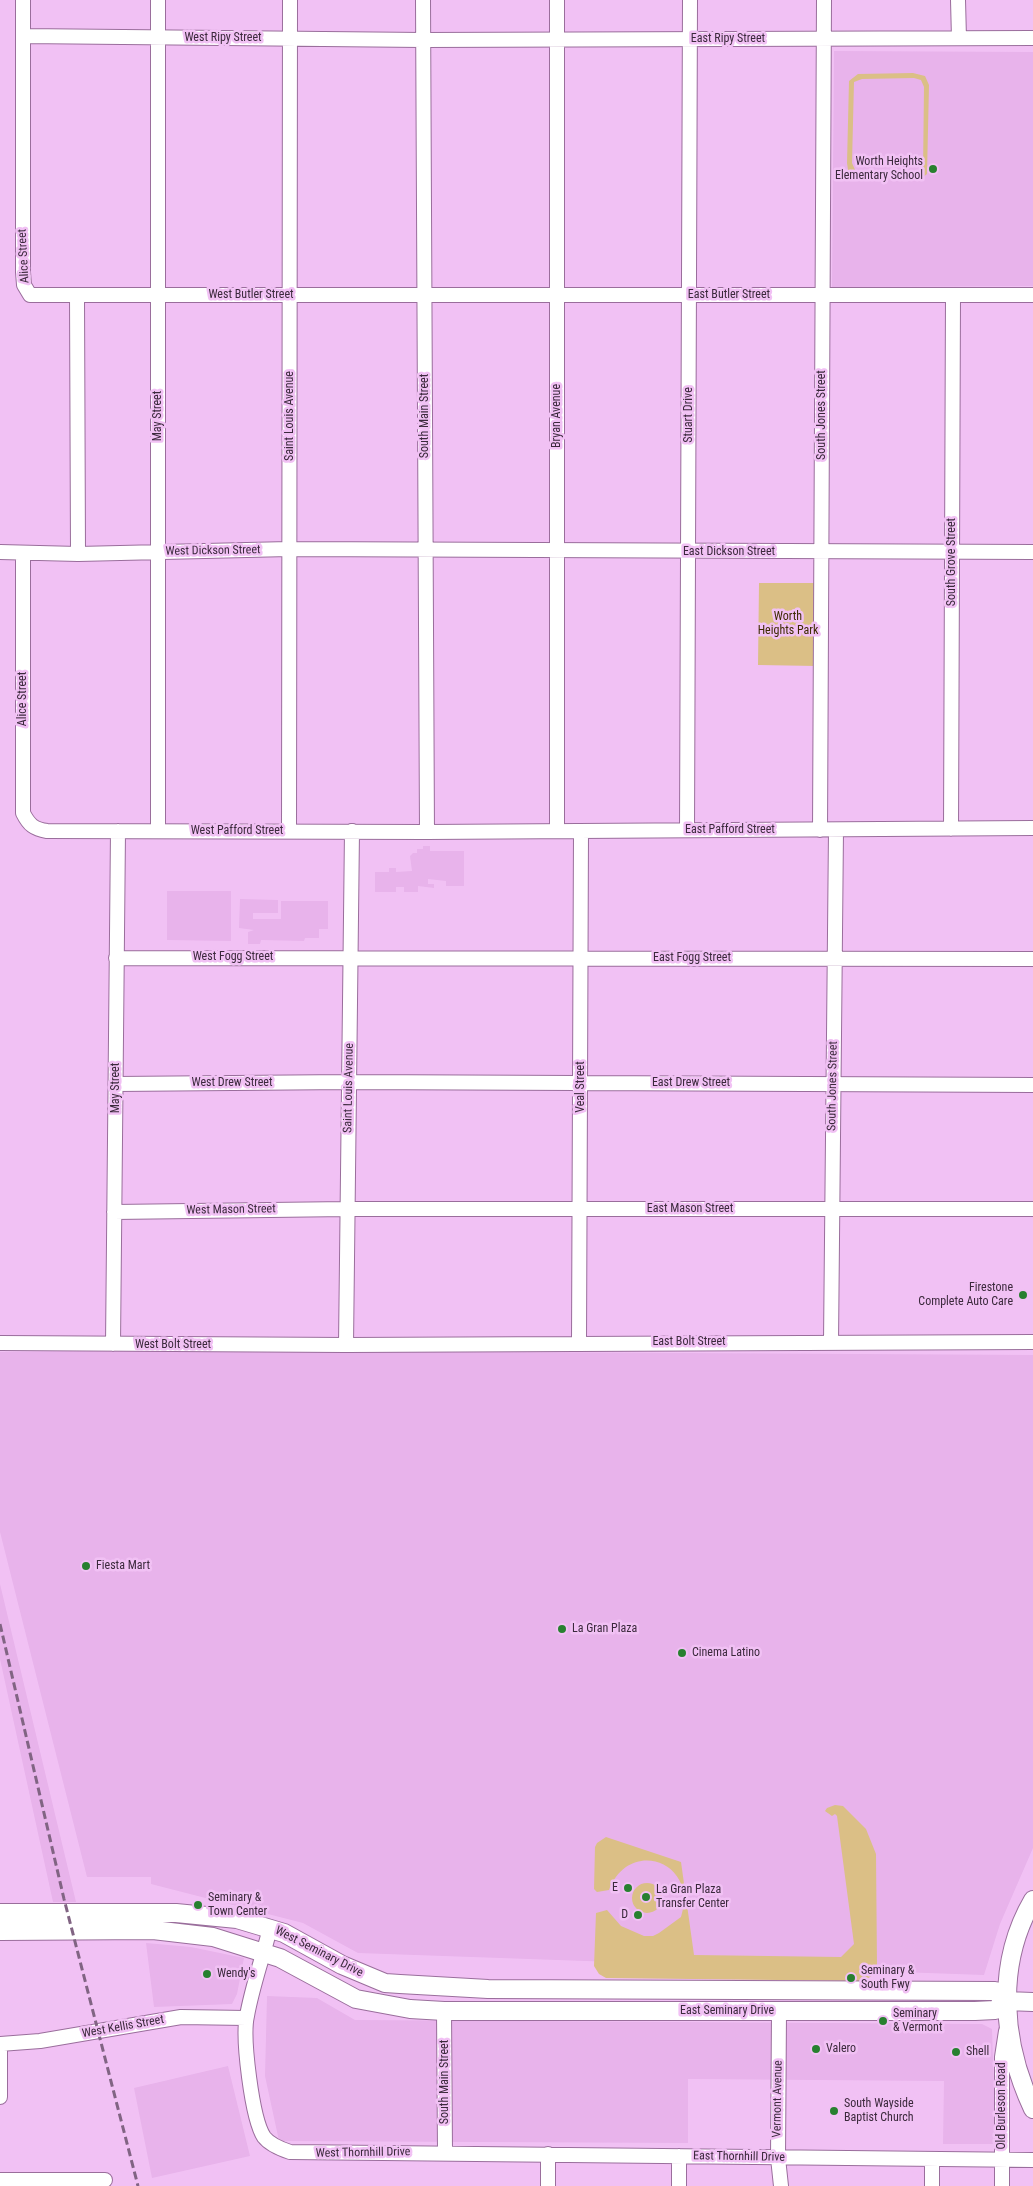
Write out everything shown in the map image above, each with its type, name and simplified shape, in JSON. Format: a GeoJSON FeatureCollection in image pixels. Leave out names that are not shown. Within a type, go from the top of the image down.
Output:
{"type":"FeatureCollection","features":[{"type":"Feature","properties":{"kind":"main road"},"geometry":{"type":"LineString","coordinates":[[1033,1900],[1020,1924],[1007,1979],[1006,2001],[1007,2025],[1022,2084],[1033,2109]]}},
{"type":"Feature","properties":{"kind":"main road","name":"West Seminary Drive"},"geometry":{"type":"LineString","coordinates":[[0,1913],[209,1915],[238,1919],[284,1933],[342,1965],[385,1983],[488,1989]]}},
{"type":"Feature","properties":{"kind":"main road","name":"West Seminary Drive"},"geometry":{"type":"LineString","coordinates":[[0,1931],[180,1932],[213,1937],[264,1952],[356,1999],[410,2009],[444,2011]]}},
{"type":"Feature","properties":{"kind":"main road"},"geometry":{"type":"LineString","coordinates":[[524,2010],[574,1999],[584,1988],[597,1999],[661,2011]]}},
{"type":"Feature","properties":{"kind":"main road"},"geometry":{"type":"LineString","coordinates":[[444,2011],[456,1996],[488,1989]]}},
{"type":"Feature","properties":{"kind":"main road","name":"East Seminary Drive"},"geometry":{"type":"LineString","coordinates":[[488,1989],[995,1991],[1006,2001],[1033,2002]]}},
{"type":"Feature","properties":{"kind":"main road"},"geometry":{"type":"LineString","coordinates":[[812,2012],[830,2003],[868,2001],[878,1997],[883,1990]]}},
{"type":"Feature","properties":{"kind":"main road","name":"East Seminary Drive"},"geometry":{"type":"LineString","coordinates":[[444,2011],[812,2012],[995,2010],[1006,2001]]}},
{"type":"Feature","properties":{"kind":"street","name":"Alice Street"},"geometry":{"type":"LineString","coordinates":[[24,0],[24,285],[30,295],[77,295]]}},
{"type":"Feature","properties":{"kind":"street","name":"May Street"},"geometry":{"type":"LineString","coordinates":[[158,0],[158,831]]}},
{"type":"Feature","properties":{"kind":"street","name":"Saint Louis Avenue"},"geometry":{"type":"LineString","coordinates":[[289,831],[290,0]]}},
{"type":"Feature","properties":{"kind":"street","name":"South Main Street"},"geometry":{"type":"LineString","coordinates":[[423,0],[428,832]]}},
{"type":"Feature","properties":{"kind":"street","name":"Bryan Avenue"},"geometry":{"type":"LineString","coordinates":[[557,0],[557,831]]}},
{"type":"Feature","properties":{"kind":"street","name":"Stuart Drive"},"geometry":{"type":"LineString","coordinates":[[687,830],[690,0]]}},
{"type":"Feature","properties":{"kind":"street","name":"South Jones Street"},"geometry":{"type":"LineString","coordinates":[[820,830],[824,0]]}},
{"type":"Feature","properties":{"kind":"street"},"geometry":{"type":"LineString","coordinates":[[958,0],[959,38]]}},
{"type":"Feature","properties":{"kind":"street","name":"West Ripy Street"},"geometry":{"type":"LineString","coordinates":[[23,36],[423,40]]}},
{"type":"Feature","properties":{"kind":"street","name":"East Ripy Street"},"geometry":{"type":"LineString","coordinates":[[423,40],[1033,38]]}},
{"type":"Feature","properties":{"kind":"street"},"geometry":{"type":"LineString","coordinates":[[77,295],[78,554]]}},
{"type":"Feature","properties":{"kind":"street","name":"West Butler Street"},"geometry":{"type":"LineString","coordinates":[[77,295],[425,295]]}},
{"type":"Feature","properties":{"kind":"street","name":"East Butler Street"},"geometry":{"type":"LineString","coordinates":[[425,295],[1033,295]]}},
{"type":"Feature","properties":{"kind":"street","name":"South Grove Street"},"geometry":{"type":"LineString","coordinates":[[951,829],[954,295]]}},
{"type":"Feature","properties":{"kind":"street","name":"West Dickson Street"},"geometry":{"type":"LineString","coordinates":[[0,552],[78,554],[290,549],[426,551]]}},
{"type":"Feature","properties":{"kind":"street","name":"East Dickson Street"},"geometry":{"type":"LineString","coordinates":[[426,551],[1033,552]]}},
{"type":"Feature","properties":{"kind":"street","name":"Alice Street"},"geometry":{"type":"LineString","coordinates":[[24,553],[24,813],[28,823],[34,829],[47,831]]}},
{"type":"Feature","properties":{"kind":"street","name":"East Pafford Street"},"geometry":{"type":"LineString","coordinates":[[428,832],[1033,828]]}},
{"type":"Feature","properties":{"kind":"street","name":"South Jones Street"},"geometry":{"type":"LineString","coordinates":[[831,1342],[836,830]]}},
{"type":"Feature","properties":{"kind":"street","name":"West Pafford Street"},"geometry":{"type":"LineString","coordinates":[[47,831],[428,832]]}},
{"type":"Feature","properties":{"kind":"street","name":"May Street"},"geometry":{"type":"LineString","coordinates":[[114,1344],[118,831]]}},
{"type":"Feature","properties":{"kind":"street","name":"Saint Louis Avenue"},"geometry":{"type":"LineString","coordinates":[[346,1345],[352,831]]}},
{"type":"Feature","properties":{"kind":"street","name":"Veal Street"},"geometry":{"type":"LineString","coordinates":[[579,1343],[581,831]]}},
{"type":"Feature","properties":{"kind":"street","name":"East Fogg Street"},"geometry":{"type":"LineString","coordinates":[[350,957],[1033,959]]}},
{"type":"Feature","properties":{"kind":"street","name":"West Fogg Street"},"geometry":{"type":"LineString","coordinates":[[116,958],[350,957]]}},
{"type":"Feature","properties":{"kind":"street","name":"East Drew Street"},"geometry":{"type":"LineString","coordinates":[[349,1082],[1033,1085]]}},
{"type":"Feature","properties":{"kind":"street","name":"West Drew Street"},"geometry":{"type":"LineString","coordinates":[[116,1084],[349,1082]]}},
{"type":"Feature","properties":{"kind":"street","name":"East Mason Street"},"geometry":{"type":"LineString","coordinates":[[348,1209],[1033,1209]]}},
{"type":"Feature","properties":{"kind":"street","name":"West Mason Street"},"geometry":{"type":"LineString","coordinates":[[114,1212],[348,1209]]}},
{"type":"Feature","properties":{"kind":"street","name":"East Bolt Street"},"geometry":{"type":"LineString","coordinates":[[346,1345],[1033,1342]]}},
{"type":"Feature","properties":{"kind":"street","name":"West Bolt Street"},"geometry":{"type":"LineString","coordinates":[[0,1343],[346,1345]]}},
{"type":"Feature","properties":{"kind":"street"},"geometry":{"type":"LineString","coordinates":[[246,2018],[270,1928]]}},
{"type":"Feature","properties":{"kind":"street","name":"South Main Street"},"geometry":{"type":"LineString","coordinates":[[444,2011],[445,2152]]}},
{"type":"Feature","properties":{"kind":"street","name":"Vermont Avenue"},"geometry":{"type":"LineString","coordinates":[[779,2012],[778,2158],[781,2186]]}},
{"type":"Feature","properties":{"kind":"street","name":"West Kellis Street"},"geometry":{"type":"LineString","coordinates":[[0,2044],[40,2041],[181,2017],[246,2018]]}},
{"type":"Feature","properties":{"kind":"street","name":"West Thornhill Drive"},"geometry":{"type":"LineString","coordinates":[[246,2018],[246,2041],[256,2114],[264,2136],[280,2149],[304,2154],[445,2152]]}},
{"type":"Feature","properties":{"kind":"street","name":"Old Burleson Road"},"geometry":{"type":"LineString","coordinates":[[1002,2186],[1002,2057],[1007,2025]]}},
{"type":"Feature","properties":{"kind":"street"},"geometry":{"type":"LineString","coordinates":[[0,2044],[0,2097]]}},
{"type":"Feature","properties":{"kind":"street","name":"East Thornhill Drive"},"geometry":{"type":"LineString","coordinates":[[445,2152],[1033,2160]]}},
{"type":"Feature","properties":{"kind":"street"},"geometry":{"type":"LineString","coordinates":[[548,2154],[548,2186]]}},
{"type":"Feature","properties":{"kind":"street"},"geometry":{"type":"LineString","coordinates":[[679,2156],[679,2186]]}},
{"type":"Feature","properties":{"kind":"street"},"geometry":{"type":"LineString","coordinates":[[932,2159],[932,2186]]}},
{"type":"Feature","properties":{"kind":"street"},"geometry":{"type":"LineString","coordinates":[[0,2180],[105,2180]]}},
{"type":"Feature","properties":{"kind":"shaded area","name":"Worth Heights Elementary School"},"geometry":{"type":"Polygon","coordinates":[[[834,51],[1033,52],[1033,286],[832,287],[834,51]]]}},
{"type":"Feature","properties":{"kind":"shaded area"},"geometry":{"type":"Polygon","coordinates":[[[423,846],[430,846],[430,851],[464,851],[464,886],[446,886],[446,881],[428,879],[428,884],[434,884],[434,888],[418,886],[418,892],[404,892],[404,887],[396,887],[396,892],[375,892],[375,872],[389,872],[389,868],[396,868],[396,872],[412,871],[410,856],[413,853],[417,853],[417,849],[423,849],[423,846]]]}},
{"type":"Feature","properties":{"kind":"shaded area"},"geometry":{"type":"Polygon","coordinates":[[[167,891],[231,891],[231,941],[167,940],[167,891]]]}},
{"type":"Feature","properties":{"kind":"shaded area"},"geometry":{"type":"Polygon","coordinates":[[[240,899],[278,900],[278,913],[253,913],[253,919],[281,919],[281,901],[328,901],[328,929],[319,929],[319,938],[305,938],[304,941],[261,940],[260,944],[248,944],[248,932],[254,930],[239,928],[240,899]]]}},
{"type":"Feature","properties":{"kind":"shaded area","name":"La Gran Plaza"},"geometry":{"type":"Polygon","coordinates":[[[153,1350],[1033,1355],[1033,1848],[1000,1924],[984,1975],[358,1953],[303,1923],[151,1884],[151,1877],[87,1877],[0,1532],[0,1352],[153,1350]]]}},
{"type":"Feature","properties":{"kind":"shaded area"},"geometry":{"type":"Polygon","coordinates":[[[0,1584],[76,1902],[53,1902],[0,1659],[0,1584]]]}},
{"type":"Feature","properties":{"kind":"shaded area"},"geometry":{"type":"Polygon","coordinates":[[[146,1943],[191,1947],[244,1958],[237,1994],[232,2004],[154,2007],[146,1943]]]}},
{"type":"Feature","properties":{"kind":"shaded area"},"geometry":{"type":"Polygon","coordinates":[[[267,1996],[317,1998],[355,2020],[982,2024],[992,2029],[996,2144],[943,2144],[944,2081],[688,2079],[688,2143],[279,2141],[265,2076],[267,1996]]]}},
{"type":"Feature","properties":{"kind":"shaded area"},"geometry":{"type":"Polygon","coordinates":[[[228,2066],[250,2156],[152,2178],[134,2088],[228,2066]]]}},
{"type":"Feature","properties":{"kind":"green space"},"geometry":{"type":"Polygon","coordinates":[[[913,73],[925,76],[929,85],[927,174],[921,179],[854,176],[848,170],[849,81],[858,74],[913,73]],[[914,78],[862,79],[854,82],[852,163],[856,172],[916,176],[923,172],[924,87],[921,80],[914,78]]]}},
{"type":"Feature","properties":{"kind":"green space","name":"Worth Heights Park"},"geometry":{"type":"Polygon","coordinates":[[[759,583],[817,583],[817,666],[758,665],[759,583]]]}},
{"type":"Feature","properties":{"kind":"green space"},"geometry":{"type":"Polygon","coordinates":[[[835,1805],[843,1806],[866,1829],[876,1854],[877,1966],[873,1975],[864,1981],[606,1978],[599,1974],[594,1966],[596,1913],[607,1910],[621,1926],[644,1936],[653,1936],[681,1917],[684,1898],[680,1882],[671,1870],[659,1863],[645,1860],[631,1864],[619,1874],[609,1890],[597,1892],[594,1889],[595,1847],[597,1843],[606,1837],[681,1862],[694,1955],[841,1957],[854,1944],[837,1816],[835,1814],[832,1816],[825,1811],[827,1808],[835,1805]]]}},
{"type":"Feature","properties":{"kind":"green space"},"geometry":{"type":"Polygon","coordinates":[[[647,1883],[658,1887],[662,1898],[658,1909],[647,1913],[636,1909],[632,1898],[636,1887],[647,1883]]]}},
{"type":"Feature","properties":{"kind":"railway"},"geometry":{"type":"LineString","coordinates":[[0,1624],[64,1899],[138,2186]]}},
{"type":"Feature","properties":{"kind":"place","name":"Worth Heights Elementary School"},"geometry":{"type":"Point","coordinates":[933,169]}},
{"type":"Feature","properties":{"kind":"place","name":"Firestone Complete Auto Care"},"geometry":{"type":"Point","coordinates":[1023,1295]}},
{"type":"Feature","properties":{"kind":"place","name":"Fiesta Mart"},"geometry":{"type":"Point","coordinates":[86,1566]}},
{"type":"Feature","properties":{"kind":"place","name":"La Gran Plaza"},"geometry":{"type":"Point","coordinates":[562,1629]}},
{"type":"Feature","properties":{"kind":"place","name":"Cinema Latino"},"geometry":{"type":"Point","coordinates":[682,1653]}},
{"type":"Feature","properties":{"kind":"place","name":"E"},"geometry":{"type":"Point","coordinates":[628,1888]}},
{"type":"Feature","properties":{"kind":"place","name":"La Gran Plaza Transfer Center"},"geometry":{"type":"Point","coordinates":[646,1897]}},
{"type":"Feature","properties":{"kind":"place","name":"Seminary & Town Center"},"geometry":{"type":"Point","coordinates":[198,1905]}},
{"type":"Feature","properties":{"kind":"place","name":"D"},"geometry":{"type":"Point","coordinates":[638,1915]}},
{"type":"Feature","properties":{"kind":"place","name":"Wendy's"},"geometry":{"type":"Point","coordinates":[207,1974]}},
{"type":"Feature","properties":{"kind":"place","name":"Seminary & South Fwy"},"geometry":{"type":"Point","coordinates":[851,1978]}},
{"type":"Feature","properties":{"kind":"place","name":"Seminary & Vermont"},"geometry":{"type":"Point","coordinates":[883,2021]}},
{"type":"Feature","properties":{"kind":"place","name":"Valero"},"geometry":{"type":"Point","coordinates":[816,2049]}},
{"type":"Feature","properties":{"kind":"place","name":"Shell"},"geometry":{"type":"Point","coordinates":[956,2052]}},
{"type":"Feature","properties":{"kind":"place","name":"South Wayside Baptist Church"},"geometry":{"type":"Point","coordinates":[834,2111]}}]}
